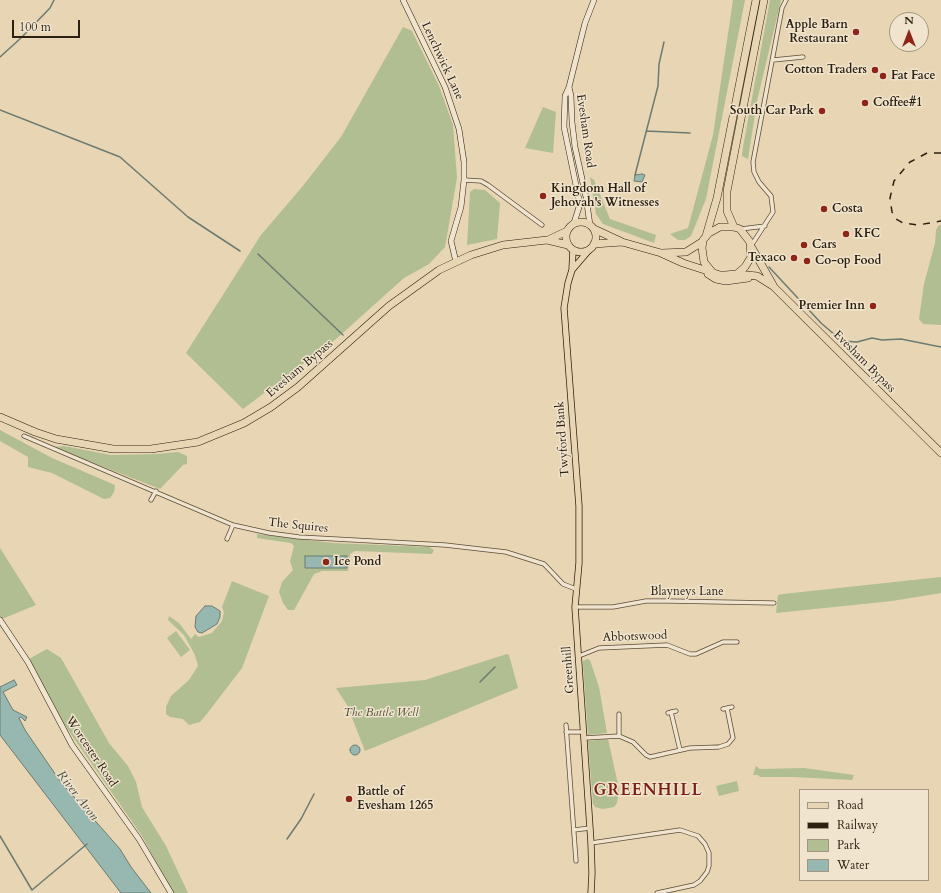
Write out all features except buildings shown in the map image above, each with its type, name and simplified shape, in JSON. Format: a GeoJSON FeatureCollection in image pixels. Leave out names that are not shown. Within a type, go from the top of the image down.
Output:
{"type":"FeatureCollection","features":[{"type":"Feature","properties":{"kind":"highway"},"geometry":{"type":"LineString","coordinates":[[714,272],[704,262],[702,256],[704,239],[717,198],[756,0]]}},
{"type":"Feature","properties":{"kind":"highway"},"geometry":{"type":"LineString","coordinates":[[622,242],[592,246],[583,252],[570,247],[566,236],[567,231],[574,224],[583,222],[622,242],[661,253],[670,258],[725,276],[737,274],[748,262],[751,247],[746,234],[737,228],[727,210],[727,191],[764,0]]}},
{"type":"Feature","properties":{"kind":"highway"},"geometry":{"type":"LineString","coordinates":[[592,227],[596,237],[592,246]]}},
{"type":"Feature","properties":{"kind":"highway"},"geometry":{"type":"LineString","coordinates":[[661,253],[686,252],[720,227],[737,228]]}},
{"type":"Feature","properties":{"kind":"highway","name":"Evesham Bypass"},"geometry":{"type":"LineString","coordinates":[[0,417],[56,439],[113,449],[151,449],[198,442],[244,423],[271,407],[298,387],[388,306],[417,285],[456,262],[486,249],[503,244],[548,240],[567,231]]}},
{"type":"Feature","properties":{"kind":"highway","name":"Evesham Bypass"},"geometry":{"type":"LineString","coordinates":[[548,240],[570,247]]}},
{"type":"Feature","properties":{"kind":"highway","name":"Evesham Bypass"},"geometry":{"type":"LineString","coordinates":[[751,247],[773,286]]}},
{"type":"Feature","properties":{"kind":"highway"},"geometry":{"type":"LineString","coordinates":[[699,268],[720,280],[744,278],[754,279],[766,285],[774,293],[782,295]]}},
{"type":"Feature","properties":{"kind":"highway","name":"Evesham Bypass"},"geometry":{"type":"LineString","coordinates":[[737,274],[757,276],[773,286],[941,453]]}},
{"type":"Feature","properties":{"kind":"main road","name":"Lenchwick Lane"},"geometry":{"type":"LineString","coordinates":[[403,0],[445,87],[454,113],[462,146],[464,180],[461,207],[451,241],[456,262]]}},
{"type":"Feature","properties":{"kind":"main road","name":"Evesham Road"},"geometry":{"type":"LineString","coordinates":[[574,224],[579,207],[579,200],[564,121],[565,96],[569,87],[581,37],[594,0]]}},
{"type":"Feature","properties":{"kind":"main road","name":"Evesham Road"},"geometry":{"type":"LineString","coordinates":[[569,87],[575,147],[592,227]]}},
{"type":"Feature","properties":{"kind":"main road","name":"Twyford Bank"},"geometry":{"type":"LineString","coordinates":[[572,270],[592,246]]}},
{"type":"Feature","properties":{"kind":"main road","name":"Twyford Bank"},"geometry":{"type":"LineString","coordinates":[[570,247],[572,270],[568,283],[564,308],[579,506],[579,556],[575,607]]}},
{"type":"Feature","properties":{"kind":"main road","name":"Greenhill"},"geometry":{"type":"LineString","coordinates":[[575,607],[591,843],[591,893]]}},
{"type":"Feature","properties":{"kind":"main road","name":"Worcester Road"},"geometry":{"type":"LineString","coordinates":[[0,620],[28,662],[72,745],[139,839],[172,893]]}},
{"type":"Feature","properties":{"kind":"street"},"geometry":{"type":"LineString","coordinates":[[751,247],[772,216],[774,206],[771,196],[759,182],[754,172],[753,162],[782,8],[786,0]]}},
{"type":"Feature","properties":{"kind":"street"},"geometry":{"type":"LineString","coordinates":[[773,60],[803,57]]}},
{"type":"Feature","properties":{"kind":"street"},"geometry":{"type":"LineString","coordinates":[[464,180],[481,181],[488,185],[542,225]]}},
{"type":"Feature","properties":{"kind":"street"},"geometry":{"type":"LineString","coordinates":[[737,228],[765,226]]}},
{"type":"Feature","properties":{"kind":"street","name":"The Squires"},"geometry":{"type":"LineString","coordinates":[[24,436],[233,525],[269,533],[299,537],[445,545],[506,552],[544,564],[563,584],[576,589]]}},
{"type":"Feature","properties":{"kind":"street"},"geometry":{"type":"LineString","coordinates":[[151,500],[156,491]]}},
{"type":"Feature","properties":{"kind":"street"},"geometry":{"type":"LineString","coordinates":[[227,538],[233,525]]}},
{"type":"Feature","properties":{"kind":"street","name":"Blayneys Lane"},"geometry":{"type":"LineString","coordinates":[[575,607],[613,607],[646,601],[774,603]]}},
{"type":"Feature","properties":{"kind":"street","name":"Abbotswood"},"geometry":{"type":"LineString","coordinates":[[579,656],[599,648],[667,645],[690,654],[696,654],[723,642],[737,642]]}},
{"type":"Feature","properties":{"kind":"street"},"geometry":{"type":"LineString","coordinates":[[732,707],[725,709],[733,738],[738,742]]}},
{"type":"Feature","properties":{"kind":"street"},"geometry":{"type":"LineString","coordinates":[[676,711],[670,712],[680,750]]}},
{"type":"Feature","properties":{"kind":"street"},"geometry":{"type":"LineString","coordinates":[[619,714],[619,736]]}},
{"type":"Feature","properties":{"kind":"street"},"geometry":{"type":"LineString","coordinates":[[566,725],[576,860]]}},
{"type":"Feature","properties":{"kind":"street"},"geometry":{"type":"LineString","coordinates":[[566,732],[584,735],[619,736],[633,742],[650,757],[680,750],[719,747],[728,744],[733,738]]}},
{"type":"Feature","properties":{"kind":"street"},"geometry":{"type":"LineString","coordinates":[[574,830],[590,828]]}},
{"type":"Feature","properties":{"kind":"street"},"geometry":{"type":"LineString","coordinates":[[591,843],[680,830],[692,833],[702,840],[708,848],[710,866],[700,881],[686,888],[657,893]]}},
{"type":"Feature","properties":{"kind":"street"},"geometry":{"type":"LineString","coordinates":[[686,888],[687,893]]}},
{"type":"Feature","properties":{"kind":"green space"},"geometry":{"type":"Polygon","coordinates":[[[733,0],[745,0],[706,199],[691,236],[685,240],[678,240],[670,234],[688,228],[713,135],[733,0]]]}},
{"type":"Feature","properties":{"kind":"green space"},"geometry":{"type":"Polygon","coordinates":[[[770,0],[781,0],[757,101],[748,159],[742,156],[743,147],[770,0]]]}},
{"type":"Feature","properties":{"kind":"green space"},"geometry":{"type":"Polygon","coordinates":[[[403,27],[412,31],[439,86],[453,125],[457,178],[445,247],[429,264],[404,278],[336,339],[243,409],[186,353],[261,235],[302,187],[341,137],[403,27]]]}},
{"type":"Feature","properties":{"kind":"green space"},"geometry":{"type":"Polygon","coordinates":[[[543,107],[556,112],[553,153],[525,148],[543,107]]]}},
{"type":"Feature","properties":{"kind":"green space"},"geometry":{"type":"Polygon","coordinates":[[[590,177],[594,180],[610,219],[656,235],[654,243],[603,224],[596,214],[590,177]]]}},
{"type":"Feature","properties":{"kind":"green space"},"geometry":{"type":"Polygon","coordinates":[[[474,189],[485,190],[500,203],[497,239],[467,245],[470,192],[474,189]]]}},
{"type":"Feature","properties":{"kind":"green space"},"geometry":{"type":"Polygon","coordinates":[[[939,225],[941,225],[941,325],[923,324],[919,319],[924,284],[935,243],[936,230],[939,225]]]}},
{"type":"Feature","properties":{"kind":"green space"},"geometry":{"type":"Polygon","coordinates":[[[0,430],[52,458],[115,485],[114,492],[110,498],[104,499],[52,473],[28,467],[28,457],[0,441],[0,430]]]}},
{"type":"Feature","properties":{"kind":"green space"},"geometry":{"type":"Polygon","coordinates":[[[64,446],[111,455],[178,452],[187,456],[187,464],[183,465],[160,489],[53,447],[64,446]]]}},
{"type":"Feature","properties":{"kind":"green space"},"geometry":{"type":"Polygon","coordinates":[[[257,534],[333,543],[429,547],[434,550],[432,554],[355,551],[350,554],[348,571],[322,571],[314,574],[294,610],[288,610],[283,603],[279,592],[282,582],[293,570],[290,561],[294,546],[291,543],[257,538],[257,534]]]}},
{"type":"Feature","properties":{"kind":"green space"},"geometry":{"type":"Polygon","coordinates":[[[0,548],[36,605],[2,619],[0,616],[0,548]]]}},
{"type":"Feature","properties":{"kind":"green space"},"geometry":{"type":"Polygon","coordinates":[[[941,577],[941,593],[892,601],[776,613],[778,595],[941,577]]]}},
{"type":"Feature","properties":{"kind":"green space"},"geometry":{"type":"Polygon","coordinates":[[[232,581],[269,596],[242,668],[200,722],[189,725],[183,719],[170,717],[166,714],[166,707],[171,696],[189,680],[198,666],[195,655],[184,635],[168,620],[169,616],[179,623],[191,639],[195,634],[199,637],[212,633],[222,621],[224,612],[222,607],[232,581]]]}},
{"type":"Feature","properties":{"kind":"green space"},"geometry":{"type":"Polygon","coordinates":[[[176,631],[190,650],[181,657],[167,638],[176,631]]]}},
{"type":"Feature","properties":{"kind":"green space"},"geometry":{"type":"Polygon","coordinates":[[[47,649],[61,658],[109,743],[128,766],[136,782],[142,807],[166,846],[188,893],[173,893],[142,836],[57,714],[29,659],[47,649]]]}},
{"type":"Feature","properties":{"kind":"green space","name":"The Battle Well"},"geometry":{"type":"Polygon","coordinates":[[[507,654],[509,655],[518,688],[365,751],[347,705],[336,688],[425,680],[507,654]]]}},
{"type":"Feature","properties":{"kind":"green space"},"geometry":{"type":"Polygon","coordinates":[[[587,659],[590,660],[599,687],[607,733],[588,735],[583,665],[583,661],[587,659]]]}},
{"type":"Feature","properties":{"kind":"green space"},"geometry":{"type":"Polygon","coordinates":[[[608,739],[619,789],[617,803],[614,807],[603,809],[595,807],[593,804],[588,741],[608,739]]]}},
{"type":"Feature","properties":{"kind":"green space"},"geometry":{"type":"Polygon","coordinates":[[[756,766],[760,769],[804,768],[854,775],[852,780],[760,777],[758,775],[753,775],[756,766]]]}},
{"type":"Feature","properties":{"kind":"green space"},"geometry":{"type":"Polygon","coordinates":[[[737,781],[739,791],[719,796],[716,786],[737,781]]]}},
{"type":"Feature","properties":{"kind":"water"},"geometry":{"type":"Polygon","coordinates":[[[635,175],[645,175],[642,182],[634,181],[635,175]]]}},
{"type":"Feature","properties":{"kind":"water","name":"Ice Pond"},"geometry":{"type":"Polygon","coordinates":[[[305,556],[347,556],[347,568],[305,568],[305,556]]]}},
{"type":"Feature","properties":{"kind":"water"},"geometry":{"type":"Polygon","coordinates":[[[205,606],[212,606],[220,611],[220,617],[217,624],[202,633],[198,632],[195,627],[196,616],[205,606]]]}},
{"type":"Feature","properties":{"kind":"water"},"geometry":{"type":"Polygon","coordinates":[[[14,680],[17,685],[3,692],[13,710],[27,717],[25,721],[21,717],[19,718],[25,730],[60,781],[120,849],[131,867],[151,893],[121,893],[0,735],[0,687],[14,680]]]}},
{"type":"Feature","properties":{"kind":"water"},"geometry":{"type":"Polygon","coordinates":[[[355,745],[360,750],[355,755],[350,750],[355,745]]]}},
{"type":"Feature","properties":{"kind":"waterway"},"geometry":{"type":"LineString","coordinates":[[0,57],[50,8],[54,0]]}},
{"type":"Feature","properties":{"kind":"waterway"},"geometry":{"type":"LineString","coordinates":[[635,175],[658,86],[659,64],[664,42]]}},
{"type":"Feature","properties":{"kind":"waterway"},"geometry":{"type":"LineString","coordinates":[[0,110],[120,157],[188,217],[240,251]]}},
{"type":"Feature","properties":{"kind":"waterway"},"geometry":{"type":"LineString","coordinates":[[646,131],[690,133]]}},
{"type":"Feature","properties":{"kind":"waterway"},"geometry":{"type":"LineString","coordinates":[[258,254],[343,335]]}},
{"type":"Feature","properties":{"kind":"waterway"},"geometry":{"type":"LineString","coordinates":[[769,267],[821,323],[842,341],[857,342],[872,338],[882,340],[901,339],[941,347]]}},
{"type":"Feature","properties":{"kind":"waterway"},"geometry":{"type":"LineString","coordinates":[[480,682],[495,667]]}},
{"type":"Feature","properties":{"kind":"waterway"},"geometry":{"type":"LineString","coordinates":[[287,839],[301,819],[314,794]]}},
{"type":"Feature","properties":{"kind":"waterway"},"geometry":{"type":"LineString","coordinates":[[0,836],[32,890],[87,844]]}},
{"type":"Feature","properties":{"kind":"railway"},"geometry":{"type":"LineString","coordinates":[[941,153],[927,153],[910,162],[894,181],[890,198],[892,212],[896,219],[903,223],[918,225],[941,221]]}},
{"type":"Feature","properties":{"kind":"place","name":"Apple Barn Restaurant"},"geometry":{"type":"Point","coordinates":[856,32]}},
{"type":"Feature","properties":{"kind":"place","name":"Cotton Traders"},"geometry":{"type":"Point","coordinates":[875,70]}},
{"type":"Feature","properties":{"kind":"place","name":"Fat Face"},"geometry":{"type":"Point","coordinates":[883,76]}},
{"type":"Feature","properties":{"kind":"place","name":"Coffee#1"},"geometry":{"type":"Point","coordinates":[865,103]}},
{"type":"Feature","properties":{"kind":"place","name":"South Car Park"},"geometry":{"type":"Point","coordinates":[822,111]}},
{"type":"Feature","properties":{"kind":"place","name":"Kingdom Hall of Jehovah's Witnesses"},"geometry":{"type":"Point","coordinates":[543,196]}},
{"type":"Feature","properties":{"kind":"place","name":"Costa"},"geometry":{"type":"Point","coordinates":[824,209]}},
{"type":"Feature","properties":{"kind":"place","name":"KFC"},"geometry":{"type":"Point","coordinates":[846,234]}},
{"type":"Feature","properties":{"kind":"place","name":"Cars"},"geometry":{"type":"Point","coordinates":[804,245]}},
{"type":"Feature","properties":{"kind":"place","name":"Texaco"},"geometry":{"type":"Point","coordinates":[794,258]}},
{"type":"Feature","properties":{"kind":"place","name":"Co-op Food"},"geometry":{"type":"Point","coordinates":[807,261]}},
{"type":"Feature","properties":{"kind":"place","name":"Premier Inn"},"geometry":{"type":"Point","coordinates":[873,306]}},
{"type":"Feature","properties":{"kind":"place","name":"Ice Pond"},"geometry":{"type":"Point","coordinates":[326,562]}},
{"type":"Feature","properties":{"kind":"place","name":"Battle of Evesham 1265"},"geometry":{"type":"Point","coordinates":[349,799]}},
{"type":"Feature","properties":{"kind":"district","name":"GREENHILL"},"geometry":{"type":"Point","coordinates":[648,791]}},
{"type":"Feature","properties":{"kind":"water label","name":"River Avon"},"geometry":{"type":"Point","coordinates":[77,796]}}]}
